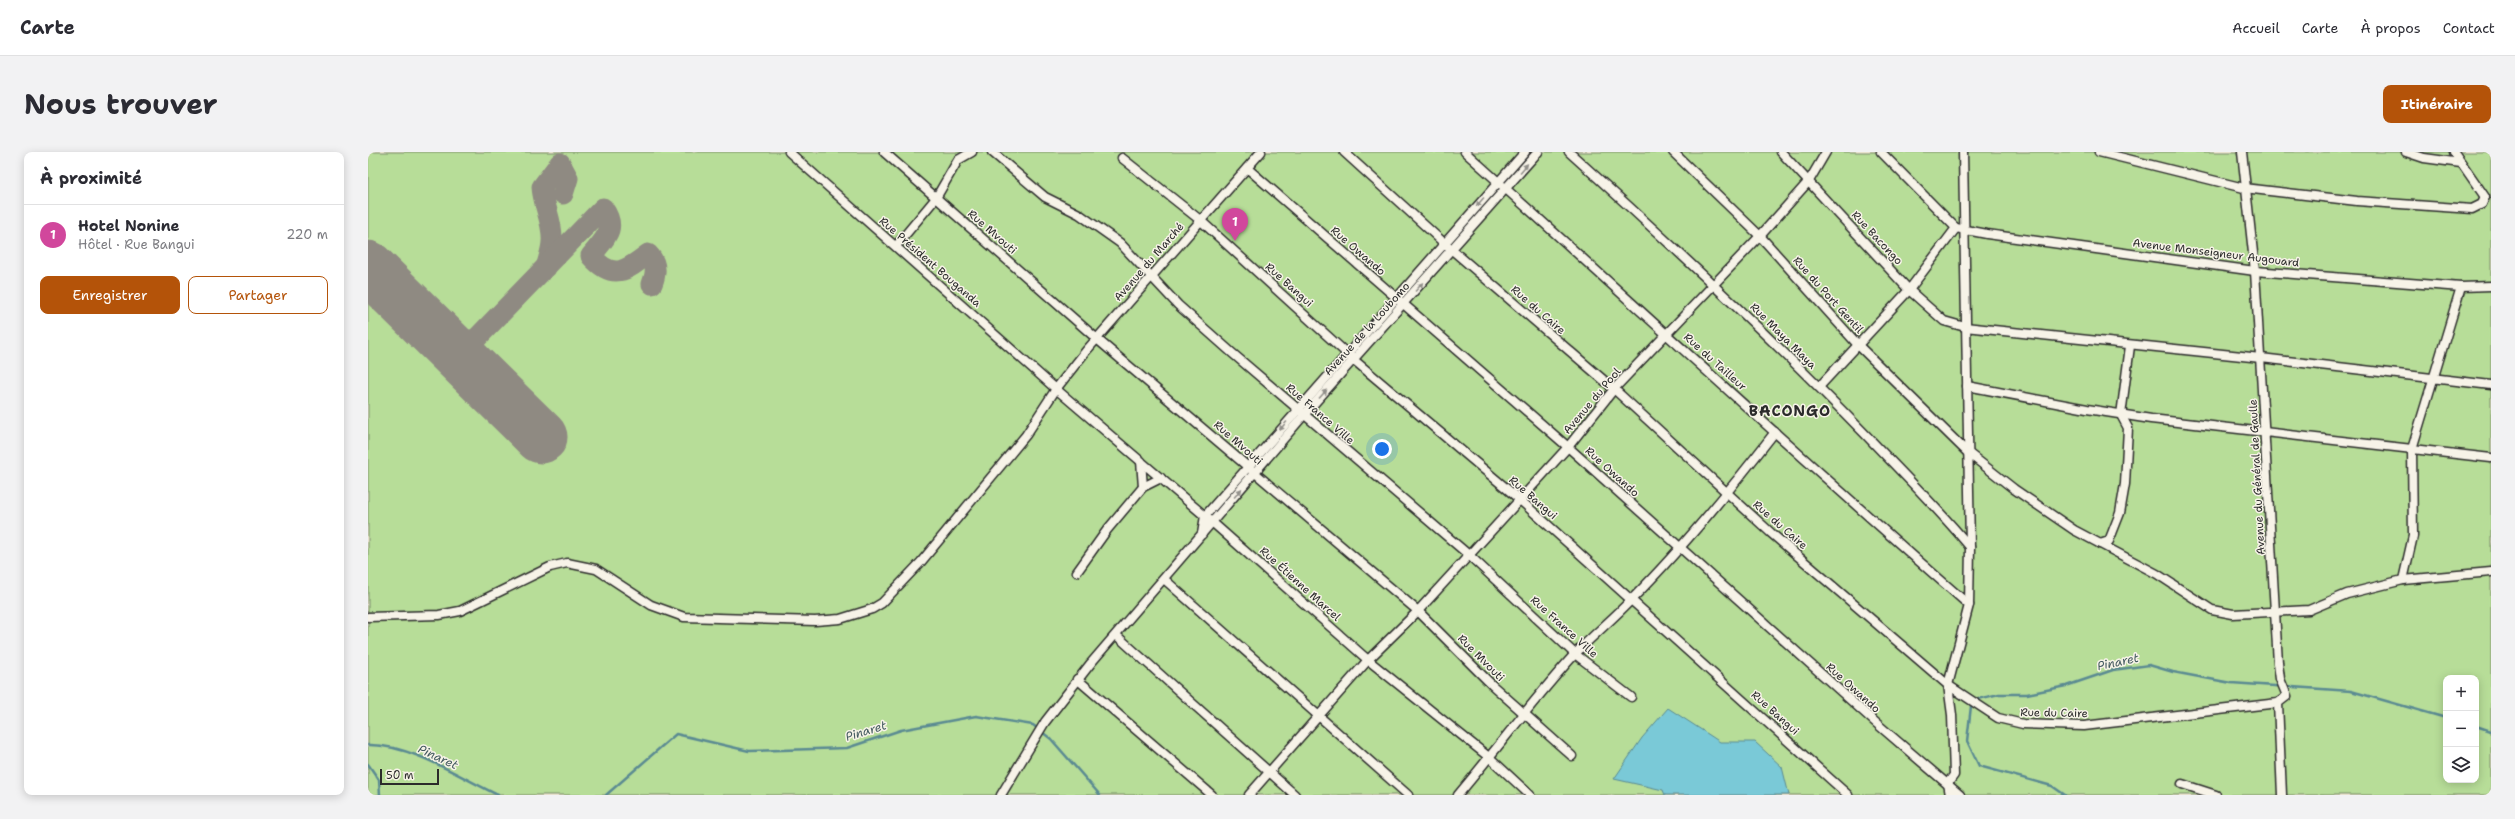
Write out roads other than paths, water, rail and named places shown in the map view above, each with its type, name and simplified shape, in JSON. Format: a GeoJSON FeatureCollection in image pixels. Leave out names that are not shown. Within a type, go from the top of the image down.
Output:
{"type":"FeatureCollection","features":[{"type":"Feature","properties":{"kind":"street","name":"Rue Président Bouganda"},"geometry":{"type":"LineString","coordinates":[[789,152],[1056,389]]}},
{"type":"Feature","properties":{"kind":"street","name":"Rue Mvouti"},"geometry":{"type":"LineString","coordinates":[[884,152],[1097,339],[1418,611],[1523,713],[1572,756]]}},
{"type":"Feature","properties":{"kind":"street"},"geometry":{"type":"LineString","coordinates":[[896,246],[936,198],[958,160],[972,152]]}},
{"type":"Feature","properties":{"kind":"street","name":"Rue France Ville"},"geometry":{"type":"LineString","coordinates":[[992,152],[1045,197],[1079,214],[1120,243],[1178,305],[1297,410],[1470,556],[1575,654],[1632,697]]}},
{"type":"Feature","properties":{"kind":"street","name":"Avenue du Marché"},"geometry":{"type":"LineString","coordinates":[[368,617],[439,615],[460,611],[550,567],[567,563],[596,569],[651,605],[684,617],[815,620],[840,619],[860,614],[882,603],[921,562],[1026,435],[1056,389],[1097,339],[1261,152]]}},
{"type":"Feature","properties":{"kind":"street","name":"Rue du Caire"},"geometry":{"type":"LineString","coordinates":[[1344,152],[1444,243],[1614,390],[1727,494],[1948,685],[1998,718],[2023,724],[2084,726],[2278,703]]}},
{"type":"Feature","properties":{"kind":"street","name":"Rue du Tailleur"},"geometry":{"type":"LineString","coordinates":[[1465,152],[1667,333],[1775,432],[1810,467],[1969,605]]}},
{"type":"Feature","properties":{"kind":"street","name":"Avenue de la Loubomo"},"geometry":{"type":"LineString","coordinates":[[1205,516],[1395,298],[1525,152]]}},
{"type":"Feature","properties":{"kind":"street","name":"Avenue de la Loubomo"},"geometry":{"type":"LineString","coordinates":[[1001,795],[1045,722],[1077,680],[1202,536],[1212,522],[1304,415],[1404,305],[1538,152]]}},
{"type":"Feature","properties":{"kind":"street","name":"Rue Maya Maya"},"geometry":{"type":"LineString","coordinates":[[1570,152],[1714,284],[1931,502],[1970,546]]}},
{"type":"Feature","properties":{"kind":"street","name":"Rue du Port Gentil"},"geometry":{"type":"LineString","coordinates":[[1673,152],[1760,236],[1859,346],[1967,452],[2045,512],[2100,544],[2157,574],[2212,610],[2233,614],[2309,610],[2347,594],[2403,580],[2491,572]]}},
{"type":"Feature","properties":{"kind":"street","name":"Rue Bacongo"},"geometry":{"type":"LineString","coordinates":[[1781,152],[1910,290],[1944,321],[1965,327],[2130,346],[2261,358],[2434,380],[2491,385]]}},
{"type":"Feature","properties":{"kind":"street","name":"Avenue du Pool"},"geometry":{"type":"LineString","coordinates":[[1249,795],[1270,773],[1368,660],[1418,611],[1470,556],[1519,499],[1568,447],[1614,390],[1760,236],[1809,181],[1826,152]]}},
{"type":"Feature","properties":{"kind":"street"},"geometry":{"type":"LineString","coordinates":[[1818,387],[1859,346],[1910,290],[1956,228],[1880,152]]}},
{"type":"Feature","properties":{"kind":"street"},"geometry":{"type":"LineString","coordinates":[[1950,795],[1948,784],[1954,775],[1952,715],[1948,685],[1969,605],[1970,494],[1967,452],[1963,152]]}},
{"type":"Feature","properties":{"kind":"street"},"geometry":{"type":"LineString","coordinates":[[2099,152],[2244,188],[2357,201],[2472,209],[2482,204],[2485,197],[2454,152]]}},
{"type":"Feature","properties":{"kind":"street","name":"Avenue du Général de Gaulle"},"geometry":{"type":"LineString","coordinates":[[2242,152],[2244,188],[2255,272],[2280,679],[2287,696],[2278,703]]}},
{"type":"Feature","properties":{"kind":"street"},"geometry":{"type":"LineString","coordinates":[[2406,152],[2424,158],[2461,163]]}},
{"type":"Feature","properties":{"kind":"street","name":"Rue Bangui"},"geometry":{"type":"LineString","coordinates":[[1122,158],[1200,220],[1354,360],[1519,499],[1848,795]]}},
{"type":"Feature","properties":{"kind":"street","name":"Rue Owando"},"geometry":{"type":"LineString","coordinates":[[1247,168],[1568,447],[1875,722],[1960,795]]}},
{"type":"Feature","properties":{"kind":"street","name":"Avenue Monseigneur Augouard"},"geometry":{"type":"LineString","coordinates":[[1956,228],[1987,234],[2255,272],[2461,287],[2490,284]]}},
{"type":"Feature","properties":{"kind":"street"},"geometry":{"type":"LineString","coordinates":[[2403,580],[2413,536],[2412,449],[2461,287]]}},
{"type":"Feature","properties":{"kind":"street"},"geometry":{"type":"LineString","coordinates":[[2100,544],[2109,541],[2120,513],[2128,428],[2120,415],[2130,346]]}},
{"type":"Feature","properties":{"kind":"street"},"geometry":{"type":"LineString","coordinates":[[1967,386],[2120,415],[2491,458]]}},
{"type":"Feature","properties":{"kind":"street","name":"Rue Étienne Marcel"},"geometry":{"type":"LineString","coordinates":[[1056,389],[1212,522],[1368,660],[1490,758],[1530,795]]}},
{"type":"Feature","properties":{"kind":"street"},"geometry":{"type":"LineString","coordinates":[[1458,795],[1490,758],[1523,713],[1575,654],[1632,600],[1727,494],[1775,432]]}},
{"type":"Feature","properties":{"kind":"street"},"geometry":{"type":"LineString","coordinates":[[1141,461],[1143,487]]}},
{"type":"Feature","properties":{"kind":"street"},"geometry":{"type":"LineString","coordinates":[[1077,572],[1107,530],[1143,487],[1161,478]]}},
{"type":"Feature","properties":{"kind":"street"},"geometry":{"type":"LineString","coordinates":[[1202,536],[1205,516]]}},
{"type":"Feature","properties":{"kind":"street"},"geometry":{"type":"LineString","coordinates":[[1164,579],[1408,795]]}},
{"type":"Feature","properties":{"kind":"street"},"geometry":{"type":"LineString","coordinates":[[1116,635],[1295,795]]}},
{"type":"Feature","properties":{"kind":"street"},"geometry":{"type":"LineString","coordinates":[[1077,680],[1212,795]]}},
{"type":"Feature","properties":{"kind":"street"},"geometry":{"type":"LineString","coordinates":[[2278,703],[2282,795]]}},
{"type":"Feature","properties":{"kind":"street"},"geometry":{"type":"LineString","coordinates":[[2182,784],[2216,795]]}},
{"type":"Feature","properties":{"kind":"water"},"geometry":{"type":"Polygon","coordinates":[[[1668,708],[1720,742],[1755,742],[1782,767],[1789,795],[1665,795],[1663,790],[1614,779],[1642,738],[1668,708]]]}},
{"type":"Feature","properties":{"kind":"waterway","name":"Pinaret"},"geometry":{"type":"LineString","coordinates":[[2065,795],[2052,786],[1979,766],[1967,741],[1971,706],[1978,699],[1999,694],[2027,694],[2066,686],[2113,670],[2149,665],[2173,672],[2231,683],[2351,691],[2443,717]]}},
{"type":"Feature","properties":{"kind":"waterway","name":"Pinaret"},"geometry":{"type":"LineString","coordinates":[[606,795],[676,734],[749,751],[847,748],[901,730],[976,716],[1033,725],[1051,739],[1100,795]]}},
{"type":"Feature","properties":{"kind":"waterway","name":"Pinaret"},"geometry":{"type":"LineString","coordinates":[[2479,727],[2491,731]]}},
{"type":"Feature","properties":{"kind":"waterway","name":"Pinaret"},"geometry":{"type":"LineString","coordinates":[[368,745],[384,746],[418,756],[498,795]]}},
{"type":"Feature","properties":{"kind":"waterway"},"geometry":{"type":"LineString","coordinates":[[368,764],[379,780],[380,795]]}},
{"type":"Feature","properties":{"kind":"place","name":"Hotel Nonine"},"geometry":{"type":"Point","coordinates":[1235,241]}},
{"type":"Feature","properties":{"kind":"district","name":"BACONGO"},"geometry":{"type":"Point","coordinates":[1790,411]}}]}
